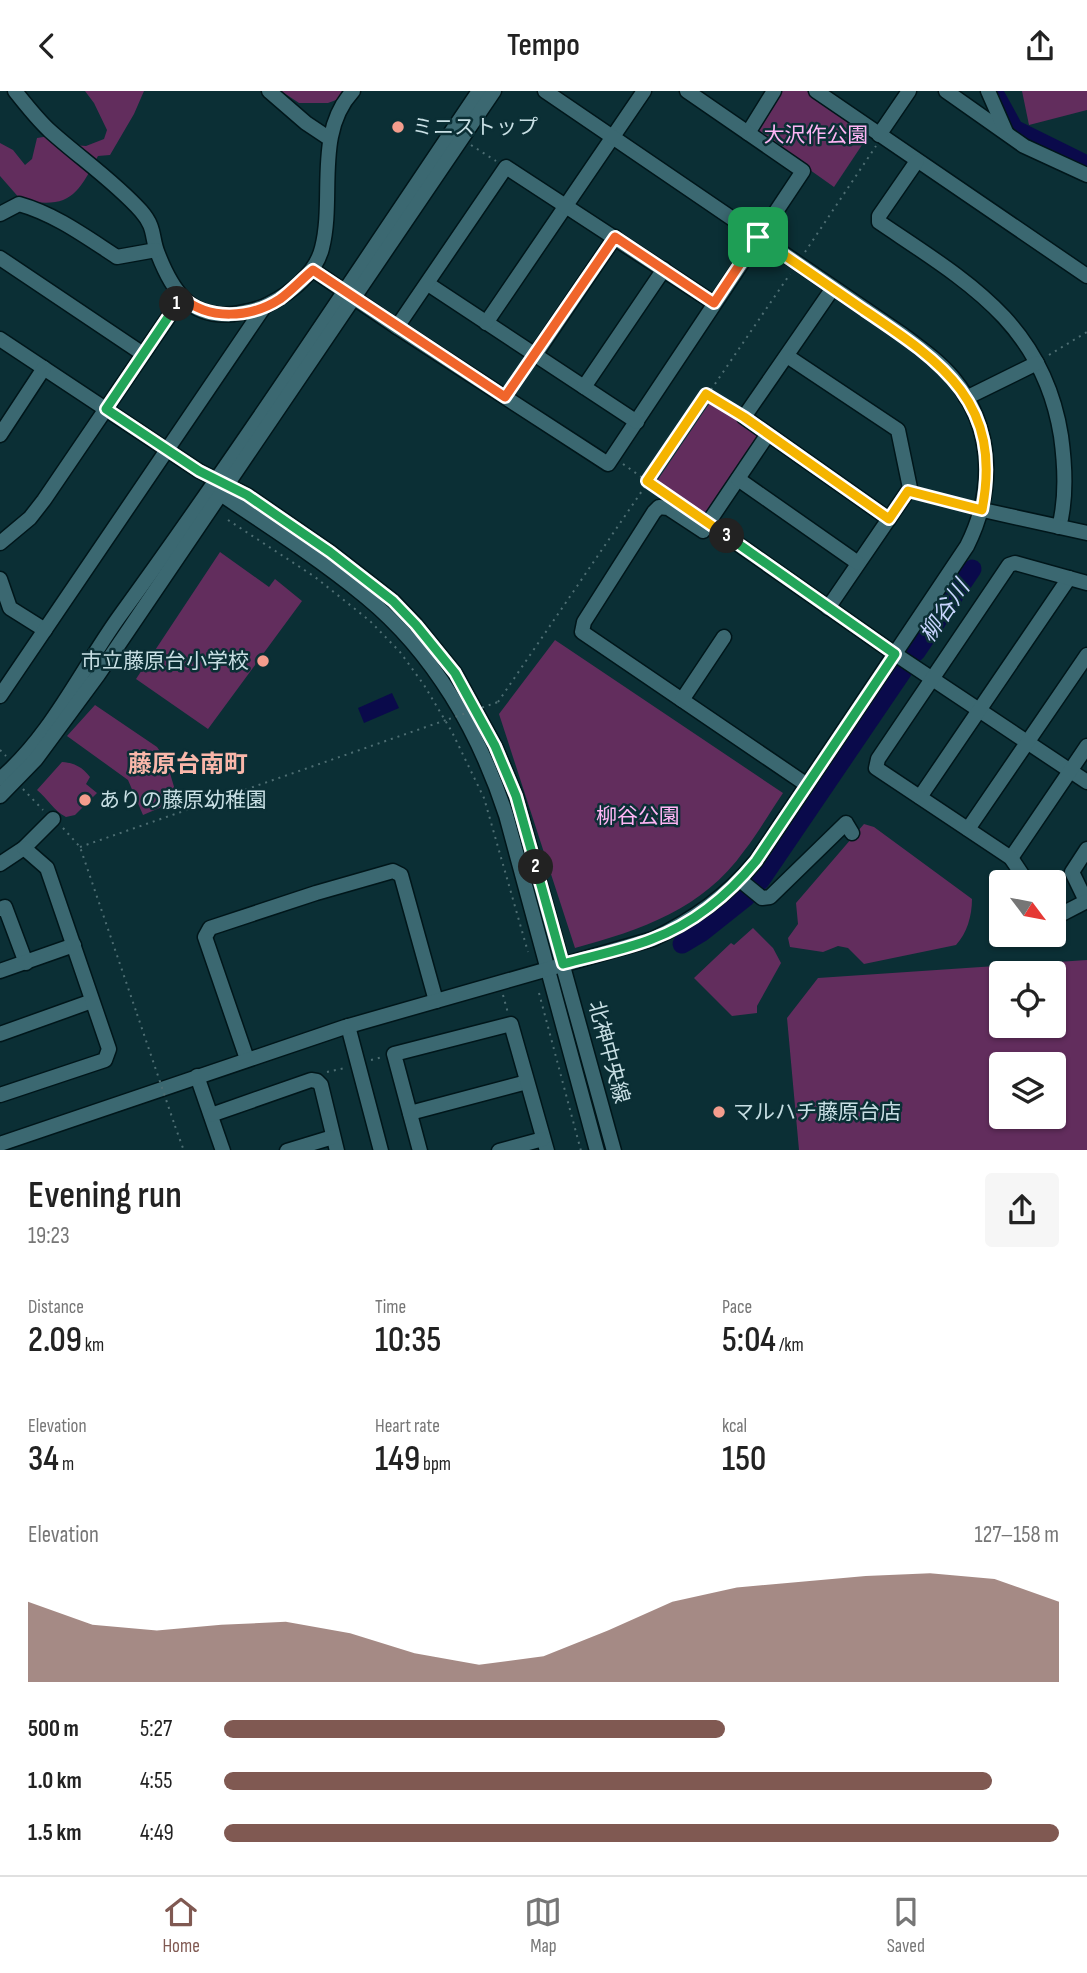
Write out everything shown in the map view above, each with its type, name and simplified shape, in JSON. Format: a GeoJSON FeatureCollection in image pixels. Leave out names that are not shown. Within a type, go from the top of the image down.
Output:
{"type":"FeatureCollection","features":[{"type":"Feature","properties":{"kind":"street"},"geometry":{"type":"LineString","coordinates":[[15,91],[48,130],[95,167],[141,211],[154,232],[156,250],[169,282],[189,303],[214,314],[240,313],[264,307],[280,299],[313,270],[319,257],[325,228],[330,139],[335,119],[346,99],[354,91]]}},
{"type":"Feature","properties":{"kind":"street"},"geometry":{"type":"LineString","coordinates":[[269,91],[306,123],[330,139]]}},
{"type":"Feature","properties":{"kind":"street"},"geometry":{"type":"LineString","coordinates":[[0,796],[36,759],[98,675],[479,91]]}},
{"type":"Feature","properties":{"kind":"street"},"geometry":{"type":"LineString","coordinates":[[349,294],[494,91]]}},
{"type":"Feature","properties":{"kind":"street"},"geometry":{"type":"LineString","coordinates":[[486,323],[644,91]]}},
{"type":"Feature","properties":{"kind":"street"},"geometry":{"type":"LineString","coordinates":[[313,270],[608,464],[803,171],[687,91]]}},
{"type":"Feature","properties":{"kind":"street"},"geometry":{"type":"LineString","coordinates":[[748,133],[774,91]]}},
{"type":"Feature","properties":{"kind":"street"},"geometry":{"type":"LineString","coordinates":[[816,91],[1087,276]]}},
{"type":"Feature","properties":{"kind":"street"},"geometry":{"type":"LineString","coordinates":[[879,135],[909,91]]}},
{"type":"Feature","properties":{"kind":"street"},"geometry":{"type":"LineString","coordinates":[[946,91],[1024,146],[1087,175]]}},
{"type":"Feature","properties":{"kind":"street"},"geometry":{"type":"LineString","coordinates":[[988,91],[1006,132]]}},
{"type":"Feature","properties":{"kind":"street"},"geometry":{"type":"LineString","coordinates":[[0,1144],[348,1026],[653,939],[693,918],[740,880],[762,852],[967,546],[982,510],[986,490],[986,453],[976,417],[951,376],[931,357],[612,137],[553,93]]}},
{"type":"Feature","properties":{"kind":"street"},"geometry":{"type":"LineString","coordinates":[[917,161],[879,216],[879,222],[980,292],[1023,337],[1050,389],[1058,415],[1064,458],[1062,515],[1059,527]]}},
{"type":"Feature","properties":{"kind":"street"},"geometry":{"type":"LineString","coordinates":[[397,327],[506,167],[714,303]]}},
{"type":"Feature","properties":{"kind":"street"},"geometry":{"type":"LineString","coordinates":[[0,213],[19,204],[32,208],[61,221],[117,257],[156,250]]}},
{"type":"Feature","properties":{"kind":"street"},"geometry":{"type":"LineString","coordinates":[[535,355],[615,237]]}},
{"type":"Feature","properties":{"kind":"street"},"geometry":{"type":"LineString","coordinates":[[0,258],[144,354]]}},
{"type":"Feature","properties":{"kind":"street"},"geometry":{"type":"LineString","coordinates":[[584,387],[664,269]]}},
{"type":"Feature","properties":{"kind":"street"},"geometry":{"type":"LineString","coordinates":[[428,284],[637,422]]}},
{"type":"Feature","properties":{"kind":"street"},"geometry":{"type":"LineString","coordinates":[[832,288],[744,417],[889,519]]}},
{"type":"Feature","properties":{"kind":"street"},"geometry":{"type":"LineString","coordinates":[[0,543],[30,518],[44,500],[182,297]]}},
{"type":"Feature","properties":{"kind":"street"},"geometry":{"type":"LineString","coordinates":[[0,696],[264,307]]}},
{"type":"Feature","properties":{"kind":"street"},"geometry":{"type":"LineString","coordinates":[[0,339],[222,487],[330,552],[393,601],[455,673],[495,746],[516,796],[597,1150]]}},
{"type":"Feature","properties":{"kind":"street"},"geometry":{"type":"LineString","coordinates":[[787,356],[898,429],[910,488],[828,608]]}},
{"type":"Feature","properties":{"kind":"street"},"geometry":{"type":"LineString","coordinates":[[966,398],[1037,363]]}},
{"type":"Feature","properties":{"kind":"street"},"geometry":{"type":"LineString","coordinates":[[0,435],[44,367]]}},
{"type":"Feature","properties":{"kind":"street"},"geometry":{"type":"LineString","coordinates":[[768,434],[703,531],[668,507],[659,507],[582,628],[587,637],[807,785]]}},
{"type":"Feature","properties":{"kind":"street"},"geometry":{"type":"LineString","coordinates":[[738,479],[858,563]]}},
{"type":"Feature","properties":{"kind":"street"},"geometry":{"type":"LineString","coordinates":[[0,779],[43,732],[97,647],[222,487]]}},
{"type":"Feature","properties":{"kind":"street"},"geometry":{"type":"LineString","coordinates":[[982,510],[1087,533]]}},
{"type":"Feature","properties":{"kind":"street"},"geometry":{"type":"LineString","coordinates":[[708,523],[895,654],[1087,782]]}},
{"type":"Feature","properties":{"kind":"street"},"geometry":{"type":"LineString","coordinates":[[1019,870],[1011,858],[876,768],[878,759],[1009,565],[1015,563],[1087,583]]}},
{"type":"Feature","properties":{"kind":"street"},"geometry":{"type":"LineString","coordinates":[[920,797],[1069,577]]}},
{"type":"Feature","properties":{"kind":"street"},"geometry":{"type":"LineString","coordinates":[[0,579],[10,608],[45,630]]}},
{"type":"Feature","properties":{"kind":"street"},"geometry":{"type":"LineString","coordinates":[[682,700],[724,637]]}},
{"type":"Feature","properties":{"kind":"street"},"geometry":{"type":"LineString","coordinates":[[968,829],[1087,655]]}},
{"type":"Feature","properties":{"kind":"street"},"geometry":{"type":"LineString","coordinates":[[1011,858],[1087,746]]}},
{"type":"Feature","properties":{"kind":"street"},"geometry":{"type":"LineString","coordinates":[[0,864],[24,848],[52,819]]}},
{"type":"Feature","properties":{"kind":"street"},"geometry":{"type":"LineString","coordinates":[[740,880],[762,898],[770,897],[845,823],[852,834]]}},
{"type":"Feature","properties":{"kind":"street"},"geometry":{"type":"LineString","coordinates":[[0,1095],[105,1060],[109,1049],[47,867],[24,848]]}},
{"type":"Feature","properties":{"kind":"street"},"geometry":{"type":"LineString","coordinates":[[1066,912],[1086,901],[1072,872],[1087,849]]}},
{"type":"Feature","properties":{"kind":"street"},"geometry":{"type":"LineString","coordinates":[[247,1059],[205,937],[210,928],[316,893],[393,871],[401,875],[436,1001]]}},
{"type":"Feature","properties":{"kind":"street"},"geometry":{"type":"LineString","coordinates":[[0,909],[5,907],[26,963]]}},
{"type":"Feature","properties":{"kind":"street"},"geometry":{"type":"LineString","coordinates":[[0,971],[74,945]]}},
{"type":"Feature","properties":{"kind":"street","name":"北神中央線"},"geometry":{"type":"LineString","coordinates":[[556,966],[614,1150]]}},
{"type":"Feature","properties":{"kind":"street"},"geometry":{"type":"LineString","coordinates":[[0,1034],[93,1001]]}},
{"type":"Feature","properties":{"kind":"street"},"geometry":{"type":"LineString","coordinates":[[420,1150],[394,1054],[511,1024],[545,1145],[499,1150]]}},
{"type":"Feature","properties":{"kind":"street"},"geometry":{"type":"LineString","coordinates":[[348,1026],[381,1150]]}},
{"type":"Feature","properties":{"kind":"street"},"geometry":{"type":"LineString","coordinates":[[197,1076],[223,1150]]}},
{"type":"Feature","properties":{"kind":"street"},"geometry":{"type":"LineString","coordinates":[[211,1115],[311,1080],[317,1081],[321,1086],[335,1144],[287,1150]]}},
{"type":"Feature","properties":{"kind":"street"},"geometry":{"type":"LineString","coordinates":[[410,1113],[527,1082]]}},
{"type":"Feature","properties":{"kind":"path"},"geometry":{"type":"LineString","coordinates":[[80,848],[498,702],[797,264],[877,144],[879,135]]}},
{"type":"Feature","properties":{"kind":"path"},"geometry":{"type":"LineString","coordinates":[[461,139],[506,167]]}},
{"type":"Feature","properties":{"kind":"path"},"geometry":{"type":"LineString","coordinates":[[1037,363],[1087,332]]}},
{"type":"Feature","properties":{"kind":"path"},"geometry":{"type":"LineString","coordinates":[[505,397],[535,355]]}},
{"type":"Feature","properties":{"kind":"path"},"geometry":{"type":"LineString","coordinates":[[706,394],[744,417]]}},
{"type":"Feature","properties":{"kind":"path"},"geometry":{"type":"LineString","coordinates":[[613,457],[668,495]]}},
{"type":"Feature","properties":{"kind":"path"},"geometry":{"type":"LineString","coordinates":[[908,491],[982,510]]}},
{"type":"Feature","properties":{"kind":"path"},"geometry":{"type":"LineString","coordinates":[[228,520],[315,577],[370,621],[416,674],[447,720],[484,798],[528,952]]}},
{"type":"Feature","properties":{"kind":"path"},"geometry":{"type":"LineString","coordinates":[[0,750],[6,756]]}},
{"type":"Feature","properties":{"kind":"path"},"geometry":{"type":"LineString","coordinates":[[16,781],[80,848],[184,1150]]}},
{"type":"Feature","properties":{"kind":"path"},"geometry":{"type":"LineString","coordinates":[[501,989],[511,1024]]}},
{"type":"Feature","properties":{"kind":"path"},"geometry":{"type":"LineString","coordinates":[[539,993],[580,1150]]}},
{"type":"Feature","properties":{"kind":"path"},"geometry":{"type":"LineString","coordinates":[[367,1061],[394,1054]]}},
{"type":"Feature","properties":{"kind":"path"},"geometry":{"type":"LineString","coordinates":[[317,1081],[322,1073],[350,1067]]}},
{"type":"Feature","properties":{"kind":"green space"},"geometry":{"type":"Polygon","coordinates":[[[85,91],[144,91],[110,155],[98,156],[77,190],[61,201],[51,203],[21,200],[0,176],[0,143],[13,150],[25,165],[32,159],[37,138],[62,134],[73,145],[86,146],[104,139],[107,130],[85,91]]]}},
{"type":"Feature","properties":{"kind":"green space"},"geometry":{"type":"Polygon","coordinates":[[[281,91],[360,91],[328,103],[299,103],[281,91]]]}},
{"type":"Feature","properties":{"kind":"green space","name":"大沢作公園"},"geometry":{"type":"Polygon","coordinates":[[[780,91],[807,91],[870,133],[834,187],[755,131],[780,91]]]}},
{"type":"Feature","properties":{"kind":"green space"},"geometry":{"type":"Polygon","coordinates":[[[1022,91],[1087,91],[1087,110],[1029,125],[1022,91]]]}},
{"type":"Feature","properties":{"kind":"green space"},"geometry":{"type":"Polygon","coordinates":[[[711,401],[760,436],[706,517],[655,484],[711,401]]]}},
{"type":"Feature","properties":{"kind":"green space"},"geometry":{"type":"Polygon","coordinates":[[[220,552],[269,587],[275,579],[302,601],[208,729],[136,679],[220,552]]]}},
{"type":"Feature","properties":{"kind":"green space","name":"柳谷公園"},"geometry":{"type":"Polygon","coordinates":[[[555,640],[783,793],[744,851],[710,888],[669,915],[647,925],[575,948],[499,714],[555,640]]]}},
{"type":"Feature","properties":{"kind":"green space"},"geometry":{"type":"Polygon","coordinates":[[[95,705],[157,747],[166,760],[178,800],[143,815],[128,780],[67,736],[95,705]]]}},
{"type":"Feature","properties":{"kind":"green space"},"geometry":{"type":"Polygon","coordinates":[[[62,762],[84,771],[90,777],[86,784],[97,793],[75,815],[66,817],[37,790],[62,762]]]}},
{"type":"Feature","properties":{"kind":"green space"},"geometry":{"type":"Polygon","coordinates":[[[864,824],[874,827],[972,899],[968,924],[956,945],[864,964],[848,948],[838,946],[823,952],[790,947],[788,938],[798,924],[796,903],[864,824]]]}},
{"type":"Feature","properties":{"kind":"green space"},"geometry":{"type":"Polygon","coordinates":[[[753,928],[773,948],[781,963],[757,1006],[757,1013],[732,1016],[694,978],[731,943],[734,945],[753,928]]]}},
{"type":"Feature","properties":{"kind":"green space"},"geometry":{"type":"Polygon","coordinates":[[[1087,960],[1087,1150],[799,1150],[787,1018],[818,978],[989,967],[989,1038],[1066,1038],[1066,961],[1087,960]]]}},
{"type":"Feature","properties":{"kind":"shaded area"},"geometry":{"type":"Polygon","coordinates":[[[392,693],[399,708],[364,723],[358,708],[392,693]]]}},
{"type":"Feature","properties":{"kind":"waterway"},"geometry":{"type":"LineString","coordinates":[[997,98],[1014,129],[1087,165]]}},
{"type":"Feature","properties":{"kind":"waterway","name":"柳谷川"},"geometry":{"type":"LineString","coordinates":[[916,652],[972,569]]}},
{"type":"Feature","properties":{"kind":"waterway","name":"柳谷川"},"geometry":{"type":"LineString","coordinates":[[760,881],[902,672]]}},
{"type":"Feature","properties":{"kind":"waterway","name":"柳谷川"},"geometry":{"type":"LineString","coordinates":[[682,944],[702,932],[746,897]]}},
{"type":"Feature","properties":{"kind":"place","name":"ミニストップ"},"geometry":{"type":"Point","coordinates":[398,127]}},
{"type":"Feature","properties":{"kind":"place","name":"市立藤原台小学校"},"geometry":{"type":"Point","coordinates":[263,661]}},
{"type":"Feature","properties":{"kind":"place","name":"ありの藤原幼稚園"},"geometry":{"type":"Point","coordinates":[85,800]}},
{"type":"Feature","properties":{"kind":"place","name":"マルハチ藤原台店"},"geometry":{"type":"Point","coordinates":[719,1112]}},
{"type":"Feature","properties":{"kind":"district","name":"藤原台南町"},"geometry":{"type":"Point","coordinates":[188,764]}},
{"type":"Feature","properties":{"kind":"route"},"geometry":{"type":"LineString","coordinates":[[615,237],[714,303],[758,237],[917,346],[951,376],[966,398],[982,434],[986,453],[986,490],[982,510],[908,491],[889,519],[744,417],[706,394],[647,481],[895,654],[768,844],[740,880],[710,907],[653,939],[563,964],[516,796],[506,771],[470,697],[437,650],[393,601],[330,552],[247,495],[199,471],[106,409],[182,297],[198,309],[214,314],[240,313],[264,307],[280,299],[313,270],[505,397],[615,237]]}}]}
